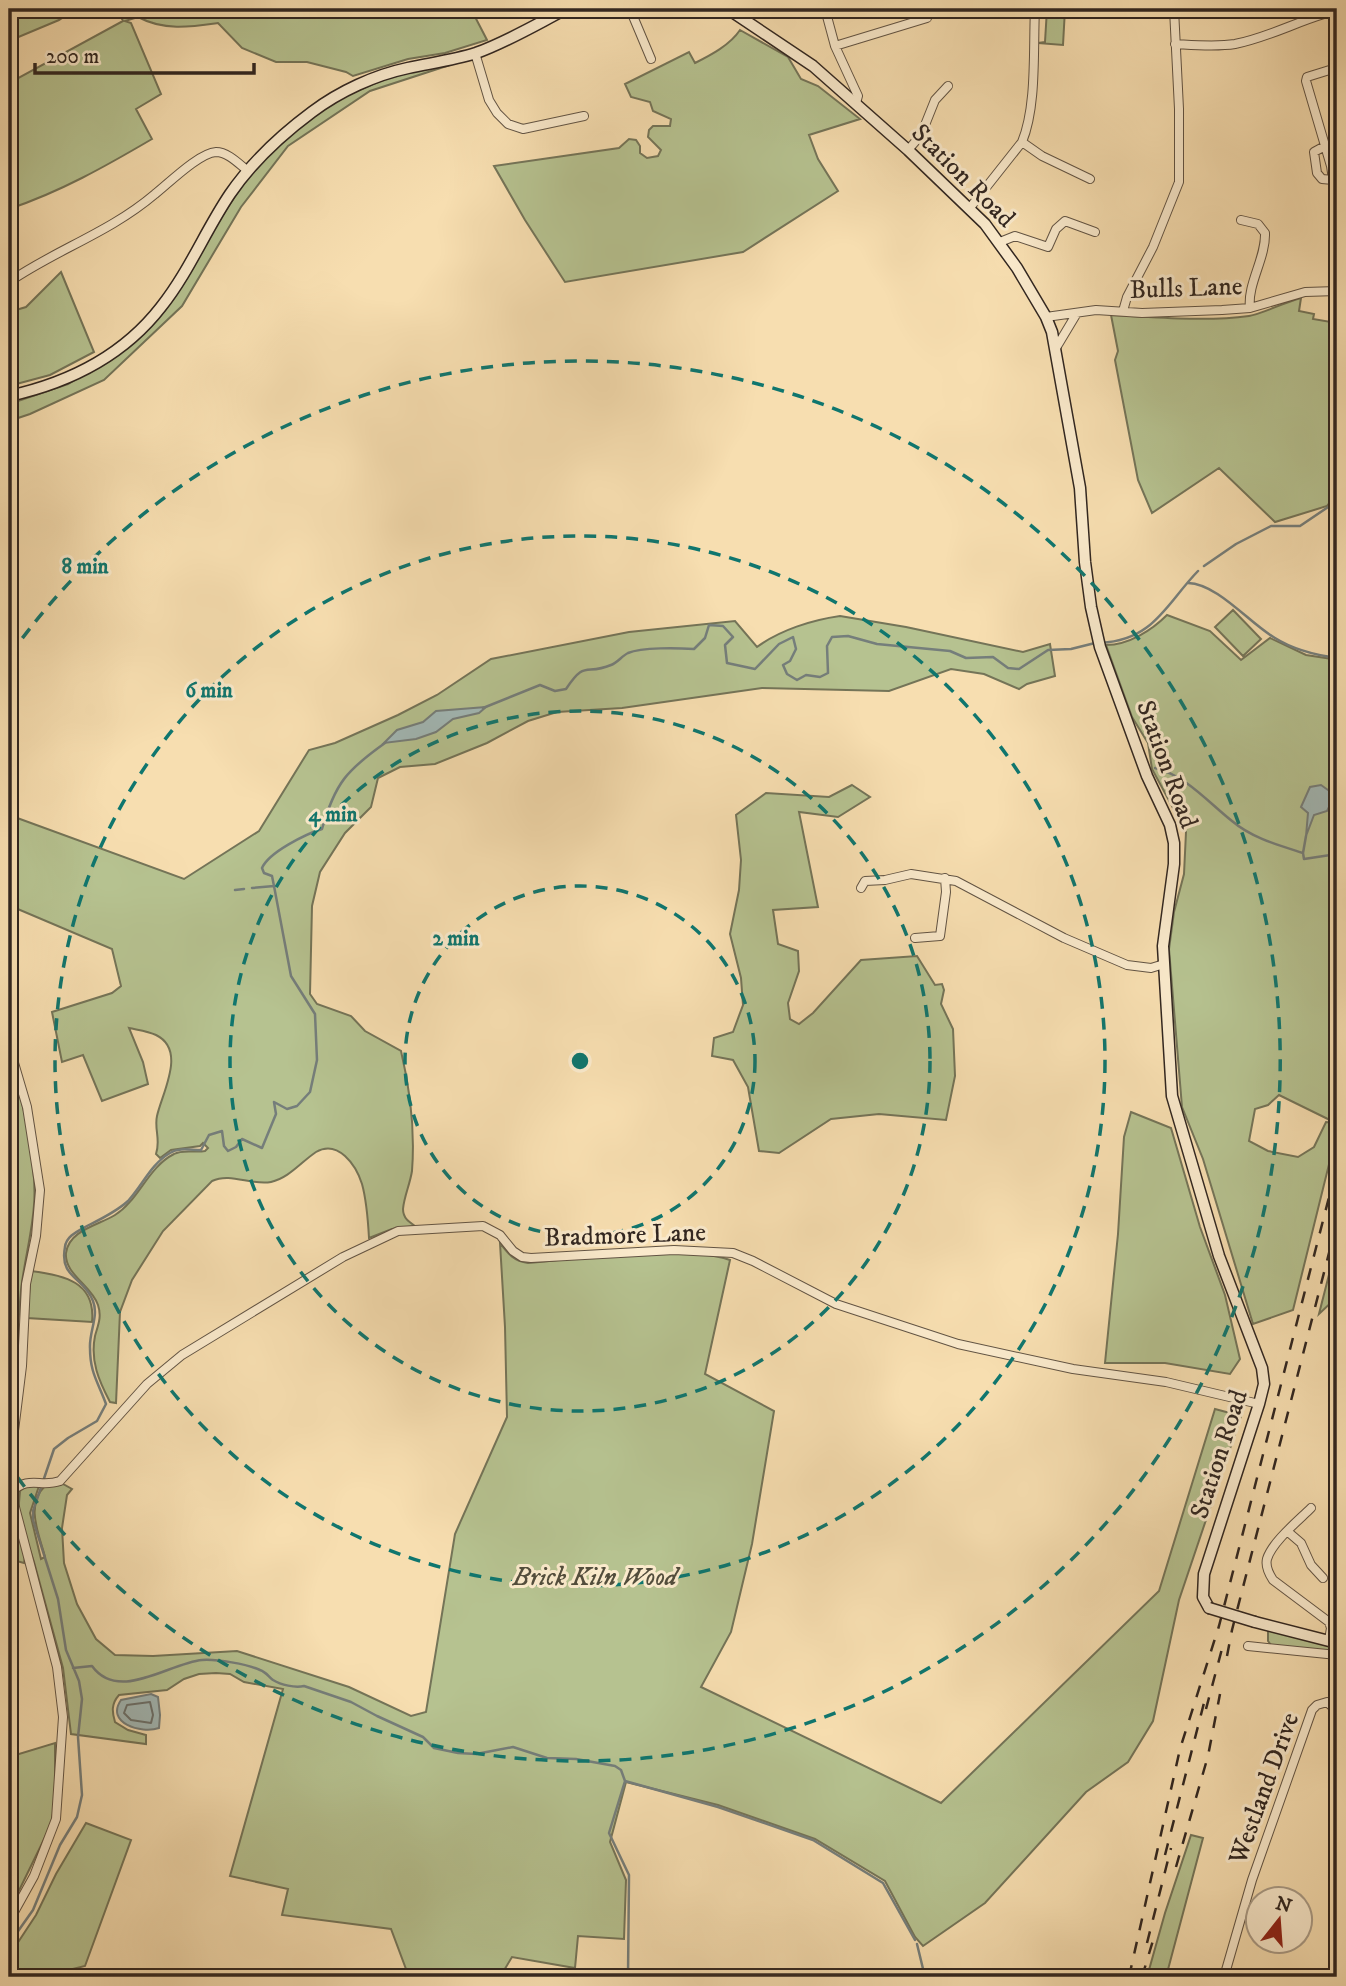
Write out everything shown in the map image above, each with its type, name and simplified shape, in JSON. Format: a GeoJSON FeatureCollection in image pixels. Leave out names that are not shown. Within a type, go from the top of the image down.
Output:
{"type":"FeatureCollection","features":[{"type":"Feature","properties":{"kind":"street"},"geometry":{"type":"LineString","coordinates":[[9,396],[68,379],[117,351],[135,335],[160,309],[183,277],[209,228],[248,171],[314,110],[386,74],[475,53],[565,9]]}},
{"type":"Feature","properties":{"kind":"street"},"geometry":{"type":"LineString","coordinates":[[630,9],[651,59]]}},
{"type":"Feature","properties":{"kind":"street","name":"Station Road"},"geometry":{"type":"LineString","coordinates":[[728,9],[802,58],[908,150],[969,209],[1000,242],[1046,317],[1056,348],[1080,488],[1085,562],[1091,607],[1100,644],[1147,776],[1170,825],[1174,843],[1174,864],[1163,946],[1172,1096],[1219,1256],[1262,1368],[1264,1384],[1204,1574],[1203,1597],[1209,1608],[1333,1641]]}},
{"type":"Feature","properties":{"kind":"street"},"geometry":{"type":"LineString","coordinates":[[825,9],[835,46],[858,96],[856,103]]}},
{"type":"Feature","properties":{"kind":"street"},"geometry":{"type":"LineString","coordinates":[[969,209],[1022,142],[1029,120],[1035,9]]}},
{"type":"Feature","properties":{"kind":"street"},"geometry":{"type":"LineString","coordinates":[[1123,311],[1179,182],[1179,109],[1174,9]]}},
{"type":"Feature","properties":{"kind":"street"},"geometry":{"type":"LineString","coordinates":[[1175,44],[1232,44],[1266,36],[1290,24],[1324,14]]}},
{"type":"Feature","properties":{"kind":"street"},"geometry":{"type":"LineString","coordinates":[[835,46],[927,18]]}},
{"type":"Feature","properties":{"kind":"street"},"geometry":{"type":"LineString","coordinates":[[475,53],[489,100],[508,124],[523,129],[584,116]]}},
{"type":"Feature","properties":{"kind":"street"},"geometry":{"type":"LineString","coordinates":[[1336,68],[1307,77],[1306,81],[1325,146],[1337,206]]}},
{"type":"Feature","properties":{"kind":"street"},"geometry":{"type":"LineString","coordinates":[[908,150],[921,135],[935,100],[948,86]]}},
{"type":"Feature","properties":{"kind":"street"},"geometry":{"type":"LineString","coordinates":[[1022,142],[1042,156],[1090,179]]}},
{"type":"Feature","properties":{"kind":"street"},"geometry":{"type":"LineString","coordinates":[[1325,146],[1314,152],[1315,165],[1318,176],[1333,180]]}},
{"type":"Feature","properties":{"kind":"street"},"geometry":{"type":"LineString","coordinates":[[9,282],[109,228],[208,154],[225,153],[248,171]]}},
{"type":"Feature","properties":{"kind":"street"},"geometry":{"type":"LineString","coordinates":[[1241,220],[1258,224],[1265,233],[1255,281],[1249,295],[1250,308]]}},
{"type":"Feature","properties":{"kind":"street"},"geometry":{"type":"LineString","coordinates":[[1000,242],[1015,236],[1048,247],[1061,223],[1065,221],[1095,232]]}},
{"type":"Feature","properties":{"kind":"street","name":"Bulls Lane"},"geometry":{"type":"LineString","coordinates":[[1046,317],[1096,310],[1181,313],[1250,308],[1305,292],[1337,291]]}},
{"type":"Feature","properties":{"kind":"street"},"geometry":{"type":"LineString","coordinates":[[1056,348],[1077,313]]}},
{"type":"Feature","properties":{"kind":"street"},"geometry":{"type":"LineString","coordinates":[[861,888],[865,881],[897,879],[911,874],[945,878],[956,881],[1064,938],[1127,965],[1152,968],[1164,964]]}},
{"type":"Feature","properties":{"kind":"street"},"geometry":{"type":"LineString","coordinates":[[915,938],[940,936],[946,892],[945,878]]}},
{"type":"Feature","properties":{"kind":"street"},"geometry":{"type":"LineString","coordinates":[[9,1046],[27,1107],[40,1191],[36,1236],[26,1284],[22,1366],[10,1469],[11,1492],[57,1667],[63,1717],[56,1819],[34,1876],[9,1921]]}},
{"type":"Feature","properties":{"kind":"street","name":"Bradmore Lane"},"geometry":{"type":"LineString","coordinates":[[25,1482],[54,1483],[65,1477],[147,1384],[182,1355],[343,1257],[398,1231],[483,1226],[500,1235],[513,1251],[522,1257],[531,1258],[674,1250],[733,1253],[836,1304],[945,1340],[1073,1369],[1178,1384],[1259,1404]]}},
{"type":"Feature","properties":{"kind":"street"},"geometry":{"type":"LineString","coordinates":[[10,1469],[25,1482],[11,1492]]}},
{"type":"Feature","properties":{"kind":"street"},"geometry":{"type":"LineString","coordinates":[[1311,1508],[1287,1531],[1268,1556],[1268,1571],[1273,1580],[1329,1622],[1333,1641]]}},
{"type":"Feature","properties":{"kind":"street"},"geometry":{"type":"LineString","coordinates":[[1287,1531],[1301,1543],[1311,1565],[1323,1578]]}},
{"type":"Feature","properties":{"kind":"street"},"geometry":{"type":"LineString","coordinates":[[1248,1646],[1337,1656]]}},
{"type":"Feature","properties":{"kind":"street","name":"Westland Drive"},"geometry":{"type":"LineString","coordinates":[[1223,1977],[1252,1880],[1312,1710],[1327,1702],[1337,1711]]}},
{"type":"Feature","properties":{"kind":"green space"},"geometry":{"type":"Polygon","coordinates":[[[9,9],[75,9],[59,20],[9,41],[9,9]]]}},
{"type":"Feature","properties":{"kind":"green space"},"geometry":{"type":"Polygon","coordinates":[[[117,9],[471,9],[487,40],[445,53],[408,59],[353,76],[307,62],[276,62],[242,48],[218,23],[177,27],[138,17],[125,21],[131,23],[161,94],[136,109],[152,139],[100,169],[9,209],[9,83],[123,21],[117,9]]]}},
{"type":"Feature","properties":{"kind":"green space"},"geometry":{"type":"Polygon","coordinates":[[[1047,9],[1065,9],[1063,45],[1038,43],[1045,42],[1047,9]]]}},
{"type":"Feature","properties":{"kind":"green space"},"geometry":{"type":"Polygon","coordinates":[[[740,30],[788,57],[801,79],[818,86],[860,119],[809,135],[818,159],[838,191],[743,252],[565,282],[494,166],[619,148],[629,139],[636,140],[640,153],[647,158],[658,156],[661,150],[648,137],[649,130],[653,126],[670,126],[671,119],[653,111],[650,102],[631,97],[625,84],[689,52],[695,63],[726,45],[740,30]]]}},
{"type":"Feature","properties":{"kind":"green space"},"geometry":{"type":"Polygon","coordinates":[[[459,62],[370,91],[288,146],[241,207],[182,306],[104,380],[9,421],[9,404],[68,384],[129,346],[208,238],[248,176],[272,149],[331,102],[399,73],[459,62]]]}},
{"type":"Feature","properties":{"kind":"green space"},"geometry":{"type":"Polygon","coordinates":[[[61,272],[94,352],[50,375],[9,386],[9,312],[26,307],[61,272]]]}},
{"type":"Feature","properties":{"kind":"green space"},"geometry":{"type":"Polygon","coordinates":[[[1301,298],[1299,311],[1314,314],[1313,319],[1337,323],[1337,494],[1327,506],[1275,522],[1219,468],[1152,513],[1138,480],[1115,360],[1118,351],[1111,315],[1180,319],[1232,318],[1254,315],[1301,298]]]}},
{"type":"Feature","properties":{"kind":"green space"},"geometry":{"type":"Polygon","coordinates":[[[1233,610],[1261,639],[1243,656],[1215,627],[1233,610]]]}},
{"type":"Feature","properties":{"kind":"green space"},"geometry":{"type":"Polygon","coordinates":[[[1167,615],[1210,631],[1241,660],[1270,638],[1306,655],[1332,659],[1337,665],[1337,1132],[1293,1310],[1253,1324],[1203,1159],[1182,1107],[1169,949],[1174,912],[1184,874],[1186,832],[1152,769],[1148,743],[1132,717],[1106,645],[1131,639],[1167,615]],[[1279,1095],[1268,1105],[1255,1109],[1249,1141],[1268,1151],[1298,1157],[1314,1147],[1326,1122],[1336,1123],[1279,1095]]]}},
{"type":"Feature","properties":{"kind":"green space"},"geometry":{"type":"Polygon","coordinates":[[[840,616],[1023,652],[1050,644],[1055,676],[1019,689],[984,674],[951,669],[889,691],[762,688],[622,708],[557,712],[528,721],[487,743],[435,764],[400,767],[378,778],[371,807],[345,833],[320,872],[312,906],[310,994],[317,1004],[351,1016],[365,1031],[401,1051],[409,1095],[413,1141],[412,1171],[403,1212],[415,1226],[392,1229],[369,1238],[362,1184],[351,1162],[339,1151],[332,1149],[316,1152],[289,1173],[271,1182],[234,1178],[212,1181],[163,1231],[132,1280],[120,1312],[116,1403],[110,1402],[95,1362],[95,1336],[100,1317],[98,1305],[69,1267],[66,1253],[68,1245],[86,1229],[123,1209],[165,1160],[185,1151],[205,1151],[208,1148],[203,1143],[200,1146],[171,1150],[160,1158],[156,1154],[157,1116],[171,1061],[165,1042],[156,1035],[129,1028],[143,1062],[148,1084],[102,1101],[83,1055],[62,1062],[52,1012],[112,993],[121,986],[112,949],[13,907],[9,938],[9,815],[184,879],[259,831],[309,750],[335,743],[398,715],[437,695],[491,659],[629,632],[735,621],[757,647],[797,627],[840,616]]]}},
{"type":"Feature","properties":{"kind":"green space"},"geometry":{"type":"Polygon","coordinates":[[[852,785],[870,797],[838,817],[799,812],[818,907],[773,910],[778,944],[798,951],[799,971],[788,1003],[790,1019],[799,1024],[813,1013],[861,960],[917,956],[935,985],[942,984],[944,990],[941,1004],[953,1029],[955,1076],[946,1120],[879,1114],[831,1119],[779,1153],[759,1151],[748,1087],[733,1060],[712,1056],[714,1038],[733,1032],[743,1005],[741,978],[730,934],[739,890],[741,860],[736,815],[766,793],[829,797],[852,785]]]}},
{"type":"Feature","properties":{"kind":"green space"},"geometry":{"type":"Polygon","coordinates":[[[9,1063],[24,1113],[34,1190],[33,1216],[21,1290],[9,1424],[9,1063]]]}},
{"type":"Feature","properties":{"kind":"green space"},"geometry":{"type":"Polygon","coordinates":[[[1131,1112],[1171,1128],[1200,1227],[1225,1295],[1240,1359],[1230,1374],[1165,1363],[1105,1363],[1118,1234],[1124,1137],[1131,1112]]]}},
{"type":"Feature","properties":{"kind":"green space","name":"Brick Kiln Wood"},"geometry":{"type":"Polygon","coordinates":[[[500,1243],[519,1261],[528,1263],[658,1252],[708,1255],[730,1260],[705,1374],[774,1411],[752,1544],[731,1632],[701,1687],[941,1803],[1159,1591],[1215,1409],[1241,1416],[1179,1600],[1153,1721],[1128,1762],[1086,1792],[985,1903],[923,1946],[915,1937],[885,1881],[815,1839],[718,1805],[626,1782],[610,1842],[626,1880],[624,1939],[578,1936],[575,1968],[512,1957],[500,1977],[409,1977],[391,1929],[282,1915],[288,1889],[230,1876],[283,1689],[244,1682],[230,1674],[199,1674],[184,1679],[167,1690],[119,1695],[116,1698],[113,1708],[115,1722],[128,1730],[146,1735],[146,1744],[71,1734],[63,1668],[18,1514],[20,1491],[29,1484],[39,1486],[30,1513],[41,1559],[45,1557],[35,1520],[39,1494],[45,1486],[63,1484],[72,1489],[67,1495],[62,1528],[64,1563],[77,1604],[96,1639],[115,1655],[153,1656],[237,1651],[349,1687],[411,1716],[426,1712],[455,1534],[507,1417],[500,1243]]]}},
{"type":"Feature","properties":{"kind":"green space"},"geometry":{"type":"Polygon","coordinates":[[[1337,1243],[1337,1297],[1319,1314],[1337,1243]]]}},
{"type":"Feature","properties":{"kind":"green space"},"geometry":{"type":"Polygon","coordinates":[[[31,1271],[66,1278],[83,1289],[92,1308],[92,1322],[27,1318],[31,1271]]]}},
{"type":"Feature","properties":{"kind":"green space"},"geometry":{"type":"Polygon","coordinates":[[[10,1506],[25,1557],[24,1563],[9,1559],[10,1506]]]}},
{"type":"Feature","properties":{"kind":"green space"},"geometry":{"type":"Polygon","coordinates":[[[1268,1630],[1337,1648],[1337,1652],[1271,1645],[1268,1641],[1268,1630]]]}},
{"type":"Feature","properties":{"kind":"green space"},"geometry":{"type":"Polygon","coordinates":[[[55,1743],[55,1803],[51,1825],[9,1911],[9,1757],[55,1743]]]}},
{"type":"Feature","properties":{"kind":"green space"},"geometry":{"type":"Polygon","coordinates":[[[86,1823],[131,1840],[85,1966],[40,1977],[9,1977],[9,1956],[36,1915],[86,1823]]]}},
{"type":"Feature","properties":{"kind":"green space"},"geometry":{"type":"Polygon","coordinates":[[[1191,1835],[1203,1838],[1166,1977],[1147,1977],[1165,1913],[1191,1835]]]}},
{"type":"Feature","properties":{"kind":"water"},"geometry":{"type":"Polygon","coordinates":[[[486,707],[479,713],[453,719],[436,732],[416,739],[384,743],[397,730],[423,722],[436,711],[486,707]]]}},
{"type":"Feature","properties":{"kind":"water"},"geometry":{"type":"Polygon","coordinates":[[[1321,785],[1335,795],[1327,811],[1314,815],[1306,836],[1308,813],[1301,807],[1310,787],[1321,785]]]}},
{"type":"Feature","properties":{"kind":"water"},"geometry":{"type":"Polygon","coordinates":[[[151,1694],[158,1697],[159,1728],[135,1728],[121,1721],[117,1708],[121,1700],[151,1694]]]}},
{"type":"Feature","properties":{"kind":"waterway"},"geometry":{"type":"LineString","coordinates":[[1204,566],[1236,544],[1271,526],[1300,526],[1337,501]]}},
{"type":"Feature","properties":{"kind":"waterway"},"geometry":{"type":"LineString","coordinates":[[1101,643],[1119,640],[1147,628],[1198,571]]}},
{"type":"Feature","properties":{"kind":"waterway"},"geometry":{"type":"LineString","coordinates":[[1188,583],[1211,590],[1282,642],[1305,651],[1337,658]]}},
{"type":"Feature","properties":{"kind":"waterway"},"geometry":{"type":"LineString","coordinates":[[483,708],[540,685],[555,691],[566,689],[582,671],[611,665],[634,651],[660,648],[694,649],[705,638],[709,625],[723,626],[733,637],[725,645],[727,663],[755,669],[779,644],[793,637],[796,649],[790,661],[783,665],[787,674],[797,680],[806,675],[820,677],[828,673],[827,646],[832,637],[848,636],[877,644],[950,651],[966,658],[993,657],[1008,668],[1019,669],[1048,650],[1071,649],[1095,643]]}},
{"type":"Feature","properties":{"kind":"waterway"},"geometry":{"type":"LineString","coordinates":[[252,888],[274,886],[272,876],[264,873],[262,868],[266,862],[289,844],[322,829],[332,800],[344,779],[361,761],[385,743]]}},
{"type":"Feature","properties":{"kind":"waterway"},"geometry":{"type":"LineString","coordinates":[[1155,768],[1186,783],[1248,832],[1303,853],[1304,859],[1337,854]]}},
{"type":"Feature","properties":{"kind":"waterway"},"geometry":{"type":"LineString","coordinates":[[1303,853],[1306,836]]}},
{"type":"Feature","properties":{"kind":"waterway"},"geometry":{"type":"LineString","coordinates":[[9,1944],[33,1910],[60,1845],[77,1817],[82,1795],[78,1737],[82,1699],[79,1681],[66,1650],[58,1599],[33,1520],[33,1511],[54,1449],[97,1421],[106,1404],[90,1357],[95,1307],[89,1293],[66,1265],[66,1243],[76,1232],[128,1201],[157,1163],[174,1151],[201,1150],[209,1135],[222,1131],[224,1146],[228,1151],[236,1147],[242,1139],[262,1148],[276,1114],[274,1102],[287,1109],[297,1106],[310,1092],[317,1060],[315,1014],[291,976],[274,886]]}},
{"type":"Feature","properties":{"kind":"waterway"},"geometry":{"type":"LineString","coordinates":[[235,890],[244,889]]}},
{"type":"Feature","properties":{"kind":"waterway"},"geometry":{"type":"LineString","coordinates":[[73,1668],[92,1666],[103,1676],[116,1681],[130,1681],[202,1660],[232,1662],[262,1671],[280,1683],[304,1686],[351,1702],[423,1737],[434,1748],[476,1754],[513,1747],[547,1758],[576,1759],[615,1766],[621,1770],[625,1781],[718,1807],[813,1840],[883,1883],[915,1940]]}},
{"type":"Feature","properties":{"kind":"waterway"},"geometry":{"type":"LineString","coordinates":[[625,1781],[609,1833],[629,1875],[628,1977]]}},
{"type":"Feature","properties":{"kind":"waterway"},"geometry":{"type":"LineString","coordinates":[[917,1944],[925,1977]]}},
{"type":"Feature","properties":{"kind":"railway"},"geometry":{"type":"LineString","coordinates":[[1129,1977],[1180,1749],[1219,1626],[1337,1166]]}},
{"type":"Feature","properties":{"kind":"railway"},"geometry":{"type":"LineString","coordinates":[[1227,1656],[1337,1222]]}},
{"type":"Feature","properties":{"kind":"railway"},"geometry":{"type":"LineString","coordinates":[[1206,1709],[1223,1645]]}},
{"type":"Feature","properties":{"kind":"railway"},"geometry":{"type":"LineString","coordinates":[[1176,1867],[1208,1756],[1220,1694]]}},
{"type":"Feature","properties":{"kind":"railway"},"geometry":{"type":"LineString","coordinates":[[1165,1855],[1205,1699]]}},
{"type":"Feature","properties":{"kind":"railway"},"geometry":{"type":"LineString","coordinates":[[1147,1943],[1171,1848]]}},
{"type":"Feature","properties":{"kind":"railway"},"geometry":{"type":"LineString","coordinates":[[1142,1977],[1154,1937]]}}]}
